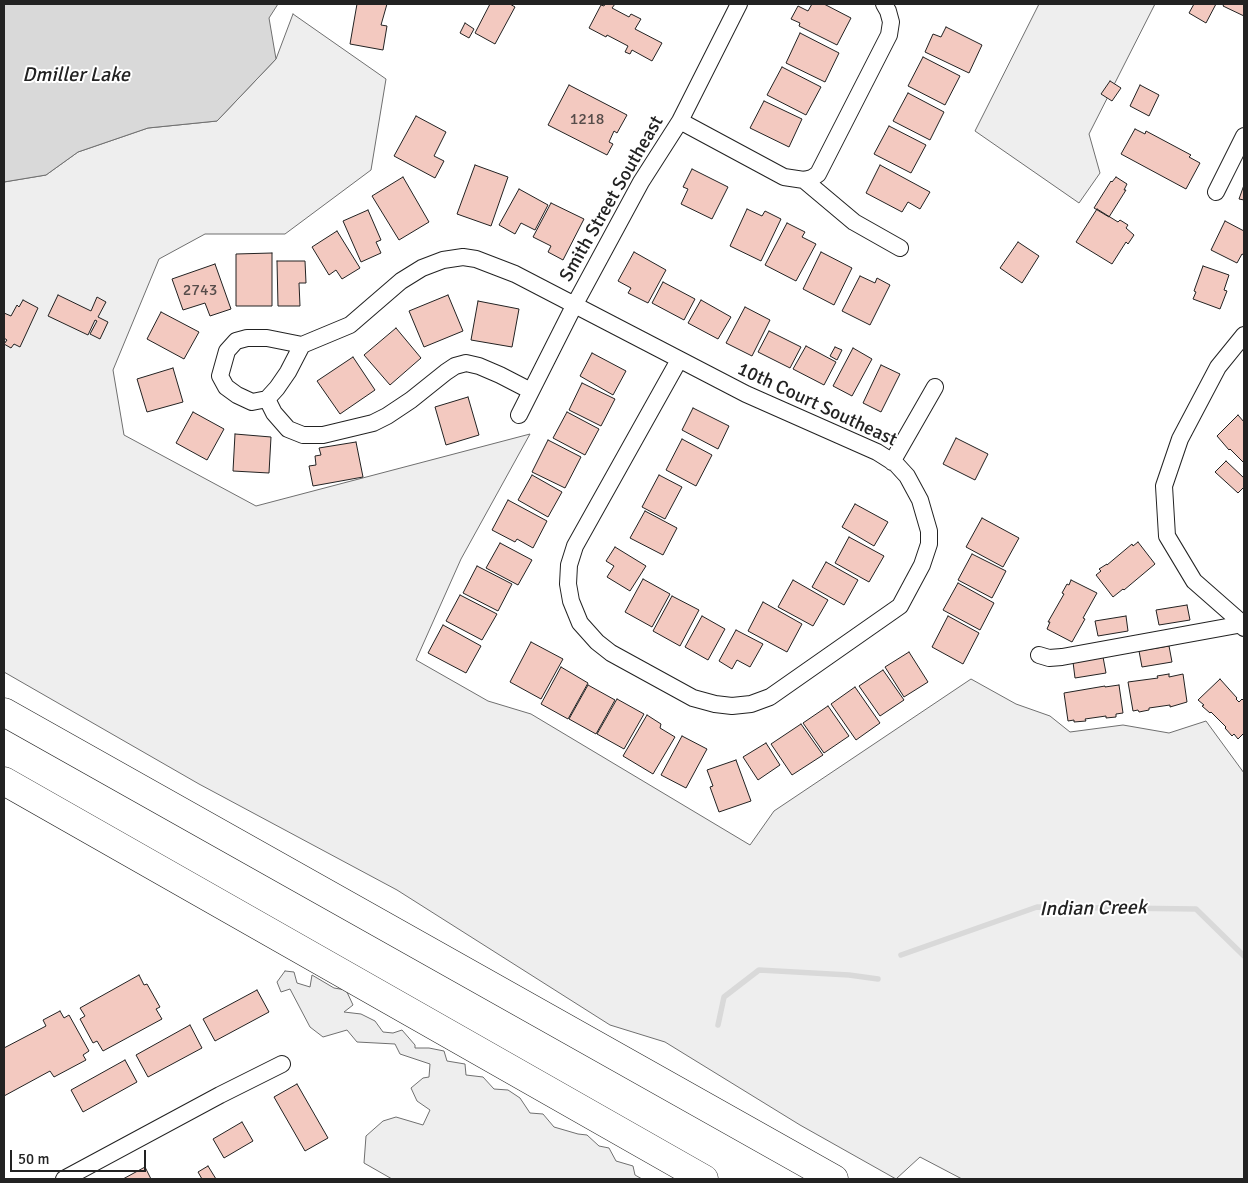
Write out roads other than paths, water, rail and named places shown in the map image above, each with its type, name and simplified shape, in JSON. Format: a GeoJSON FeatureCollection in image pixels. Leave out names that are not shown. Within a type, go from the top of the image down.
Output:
{"type":"FeatureCollection","features":[{"type":"Feature","properties":{"kind":"highway"},"geometry":{"type":"LineString","coordinates":[[4,712],[834,1179]]}},
{"type":"Feature","properties":{"kind":"highway"},"geometry":{"type":"LineString","coordinates":[[4,781],[704,1179]]}},
{"type":"Feature","properties":{"kind":"street","name":"Smith Street Southeast"},"geometry":{"type":"LineString","coordinates":[[519,415],[575,304],[641,182],[680,121],[739,4]]}},
{"type":"Feature","properties":{"kind":"street"},"geometry":{"type":"LineString","coordinates":[[680,121],[784,177],[804,180],[812,178],[818,174],[889,35],[891,22],[884,4]]}},
{"type":"Feature","properties":{"kind":"street"},"geometry":{"type":"LineString","coordinates":[[1216,192],[1244,136]]}},
{"type":"Feature","properties":{"kind":"street"},"geometry":{"type":"LineString","coordinates":[[804,180],[854,222],[900,248]]}},
{"type":"Feature","properties":{"kind":"street","name":"10th Court Southeast"},"geometry":{"type":"LineString","coordinates":[[302,345],[350,325],[401,281],[422,268],[443,260],[463,257],[476,259],[515,274],[746,394],[877,452],[892,462],[907,476],[912,484],[920,500],[929,531],[929,544],[922,565],[900,606],[770,697],[750,704],[732,706],[693,698],[611,653],[597,642],[580,623],[571,601],[568,584],[568,565],[575,546],[679,360]]}},
{"type":"Feature","properties":{"kind":"street"},"geometry":{"type":"LineString","coordinates":[[1243,626],[1194,581],[1167,536],[1164,486],[1180,439],[1213,375],[1244,335]]}},
{"type":"Feature","properties":{"kind":"street"},"geometry":{"type":"LineString","coordinates":[[247,338],[267,338],[302,345],[288,372],[267,399],[252,402],[237,395],[226,388],[220,376],[227,351],[236,341],[247,338]]}},
{"type":"Feature","properties":{"kind":"street"},"geometry":{"type":"LineString","coordinates":[[267,399],[274,413],[288,429],[303,435],[323,435],[373,423],[387,416],[411,400],[446,372],[455,366],[466,363],[500,375],[531,391]]}},
{"type":"Feature","properties":{"kind":"street"},"geometry":{"type":"LineString","coordinates":[[892,462],[935,387]]}},
{"type":"Feature","properties":{"kind":"street"},"geometry":{"type":"LineString","coordinates":[[1039,655],[1049,658],[1062,657],[1243,626]]}},
{"type":"Feature","properties":{"kind":"street"},"geometry":{"type":"LineString","coordinates":[[64,1179],[220,1095],[282,1064]]}},
{"type":"Feature","properties":{"kind":"water","name":"Dmiller Lake"},"geometry":{"type":"Polygon","coordinates":[[[4,4],[278,4],[269,18],[276,59],[217,121],[148,128],[78,152],[46,175],[4,182],[4,4]]]}},
{"type":"Feature","properties":{"kind":"waterway","name":"Indian Creek"},"geometry":{"type":"LineString","coordinates":[[901,955],[1037,907],[1196,909],[1244,956]]}},
{"type":"Feature","properties":{"kind":"waterway","name":"Indian Creek"},"geometry":{"type":"LineString","coordinates":[[718,1025],[724,997],[759,970],[849,975],[878,979]]}}]}
